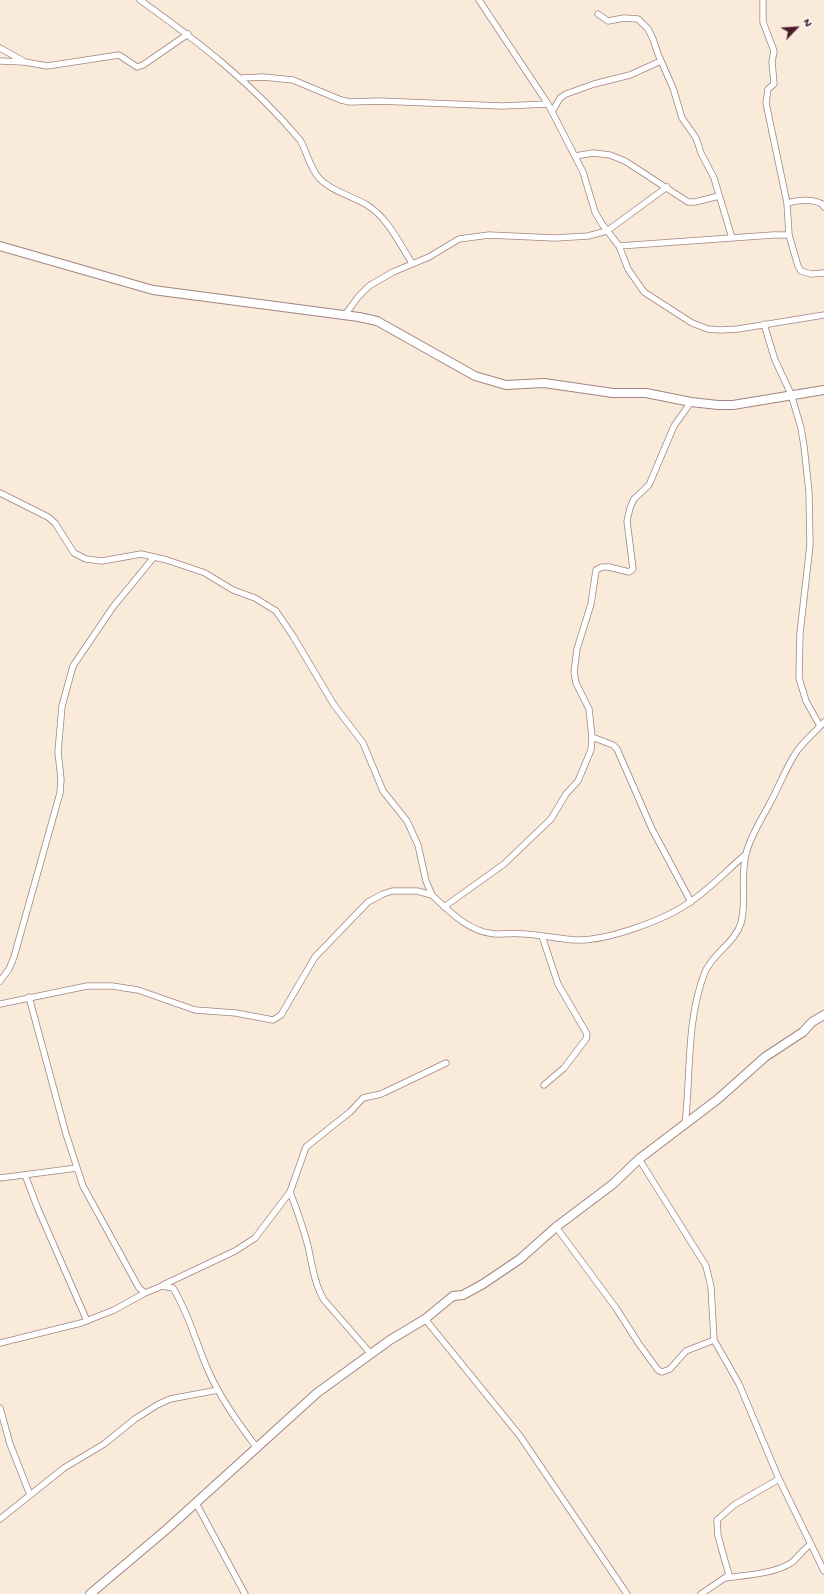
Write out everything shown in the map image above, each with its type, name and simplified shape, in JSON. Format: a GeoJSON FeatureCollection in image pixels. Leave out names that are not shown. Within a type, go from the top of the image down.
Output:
{"type":"FeatureCollection","features":[{"type":"Feature","properties":{"kind":"street"},"geometry":{"type":"LineString","coordinates":[[140,0],[188,34],[242,78],[300,140],[306,150],[313,170],[320,180],[376,212],[390,229],[412,263]]}},
{"type":"Feature","properties":{"kind":"street"},"geometry":{"type":"LineString","coordinates":[[479,0],[548,104],[575,156],[588,186],[595,212],[619,246],[628,269],[644,292],[692,323],[708,329],[720,330],[824,315]]}},
{"type":"Feature","properties":{"kind":"street"},"geometry":{"type":"LineString","coordinates":[[763,0],[763,22],[774,51],[772,62],[774,84],[768,89],[766,104],[786,203],[789,236],[798,266],[801,271],[811,274],[824,273]]}},
{"type":"Feature","properties":{"kind":"street"},"geometry":{"type":"LineString","coordinates":[[598,14],[608,21],[630,18],[638,19],[643,22],[653,39],[673,88],[682,118],[696,138],[701,153],[714,178],[732,238]]}},
{"type":"Feature","properties":{"kind":"street"},"geometry":{"type":"LineString","coordinates":[[0,61],[25,62],[47,66],[119,56],[133,65],[140,67],[188,34]]}},
{"type":"Feature","properties":{"kind":"street"},"geometry":{"type":"LineString","coordinates":[[0,48],[25,62]]}},
{"type":"Feature","properties":{"kind":"street"},"geometry":{"type":"LineString","coordinates":[[552,112],[560,98],[566,94],[594,84],[630,75],[661,61]]}},
{"type":"Feature","properties":{"kind":"street"},"geometry":{"type":"LineString","coordinates":[[242,78],[263,77],[293,80],[341,100],[350,102],[379,101],[502,106],[548,104]]}},
{"type":"Feature","properties":{"kind":"street"},"geometry":{"type":"LineString","coordinates":[[575,156],[593,153],[610,155],[625,161],[688,202],[709,200],[719,196]]}},
{"type":"Feature","properties":{"kind":"street"},"geometry":{"type":"LineString","coordinates":[[345,315],[358,297],[369,286],[412,263],[429,257],[459,239],[471,236],[504,235],[555,238],[588,236],[607,231],[667,187]]}},
{"type":"Feature","properties":{"kind":"street"},"geometry":{"type":"LineString","coordinates":[[786,203],[797,200],[811,200],[822,204],[824,207]]}},
{"type":"Feature","properties":{"kind":"street"},"geometry":{"type":"LineString","coordinates":[[619,246],[773,235],[789,236]]}},
{"type":"Feature","properties":{"kind":"street"},"geometry":{"type":"LineString","coordinates":[[0,246],[160,291],[345,315],[377,321],[475,376],[506,386],[544,384],[602,392],[646,393],[691,402],[718,405],[733,405],[791,394],[824,390]]}},
{"type":"Feature","properties":{"kind":"street"},"geometry":{"type":"LineString","coordinates":[[685,1124],[688,1099],[687,1074],[695,1010],[706,970],[737,933],[740,925],[743,915],[742,888],[745,855],[798,750],[822,724],[806,701],[799,678],[800,633],[810,545],[807,470],[803,440],[791,394],[775,360],[764,324]]}},
{"type":"Feature","properties":{"kind":"street"},"geometry":{"type":"LineString","coordinates":[[444,907],[496,871],[551,819],[566,794],[578,781],[590,750],[592,738],[589,709],[576,683],[574,672],[577,649],[591,604],[594,575],[596,570],[602,567],[629,572],[633,569],[627,521],[630,508],[634,499],[652,480],[674,426],[691,402]]}},
{"type":"Feature","properties":{"kind":"street"},"geometry":{"type":"LineString","coordinates":[[0,493],[48,517],[56,523],[74,553],[86,560],[102,561],[141,554],[154,557],[206,573],[233,590],[255,598],[276,610],[294,636],[334,705],[363,743],[383,791],[406,820],[418,845],[426,880],[432,895],[444,907],[477,931],[496,934],[518,933],[577,940],[614,934],[644,925],[691,902],[745,855]]}},
{"type":"Feature","properties":{"kind":"street"},"geometry":{"type":"LineString","coordinates":[[0,981],[9,970],[14,958],[60,793],[61,779],[58,752],[62,706],[72,666],[100,629],[113,607],[154,557]]}},
{"type":"Feature","properties":{"kind":"street"},"geometry":{"type":"LineString","coordinates":[[592,738],[613,745],[617,749],[652,829],[691,902]]}},
{"type":"Feature","properties":{"kind":"street"},"geometry":{"type":"LineString","coordinates":[[417,892],[426,880]]}},
{"type":"Feature","properties":{"kind":"street"},"geometry":{"type":"LineString","coordinates":[[0,1004],[87,986],[112,986],[138,990],[196,1010],[236,1013],[273,1020],[281,1015],[315,957],[368,902],[383,894],[392,892],[417,892],[432,895]]}},
{"type":"Feature","properties":{"kind":"street"},"geometry":{"type":"LineString","coordinates":[[542,936],[558,984],[587,1034],[586,1039],[564,1068],[544,1085]]}},
{"type":"Feature","properties":{"kind":"street"},"geometry":{"type":"LineString","coordinates":[[29,997],[83,1186],[139,1288],[146,1293]]}},
{"type":"Feature","properties":{"kind":"street"},"geometry":{"type":"LineString","coordinates":[[90,1594],[196,1503],[317,1393],[371,1354],[425,1319],[453,1296],[463,1295],[483,1284],[520,1259],[556,1227],[613,1184],[639,1159],[718,1099],[765,1057],[803,1032],[812,1022],[824,1014]]}},
{"type":"Feature","properties":{"kind":"street"},"geometry":{"type":"LineString","coordinates":[[0,1343],[87,1321],[114,1310],[248,1244],[265,1227],[290,1192],[306,1147],[350,1112],[363,1098],[381,1094],[446,1063]]}},
{"type":"Feature","properties":{"kind":"street"},"geometry":{"type":"LineString","coordinates":[[639,1159],[706,1266],[711,1287],[714,1340],[739,1384],[779,1479],[824,1571]]}},
{"type":"Feature","properties":{"kind":"street"},"geometry":{"type":"LineString","coordinates":[[0,1178],[77,1168]]}},
{"type":"Feature","properties":{"kind":"street"},"geometry":{"type":"LineString","coordinates":[[25,1175],[38,1209],[87,1321]]}},
{"type":"Feature","properties":{"kind":"street"},"geometry":{"type":"LineString","coordinates":[[290,1192],[305,1237],[319,1292],[324,1300],[371,1354]]}},
{"type":"Feature","properties":{"kind":"street"},"geometry":{"type":"LineString","coordinates":[[556,1227],[616,1308],[658,1370],[662,1372],[670,1369],[686,1351],[714,1340]]}},
{"type":"Feature","properties":{"kind":"street"},"geometry":{"type":"LineString","coordinates":[[162,1286],[173,1288],[176,1293],[208,1371],[218,1390],[245,1432],[258,1448]]}},
{"type":"Feature","properties":{"kind":"street"},"geometry":{"type":"LineString","coordinates":[[425,1319],[520,1436],[627,1594]]}},
{"type":"Feature","properties":{"kind":"street"},"geometry":{"type":"LineString","coordinates":[[0,1519],[64,1468],[104,1444],[135,1419],[157,1405],[170,1399],[218,1390]]}},
{"type":"Feature","properties":{"kind":"street"},"geometry":{"type":"LineString","coordinates":[[0,1408],[10,1444],[30,1495]]}},
{"type":"Feature","properties":{"kind":"street"},"geometry":{"type":"LineString","coordinates":[[726,1578],[729,1573],[718,1536],[718,1520],[734,1505],[779,1479]]}},
{"type":"Feature","properties":{"kind":"street"},"geometry":{"type":"LineString","coordinates":[[196,1503],[245,1594]]}},
{"type":"Feature","properties":{"kind":"street"},"geometry":{"type":"LineString","coordinates":[[701,1594],[726,1578],[781,1568],[795,1560],[802,1551],[811,1544]]}}]}
